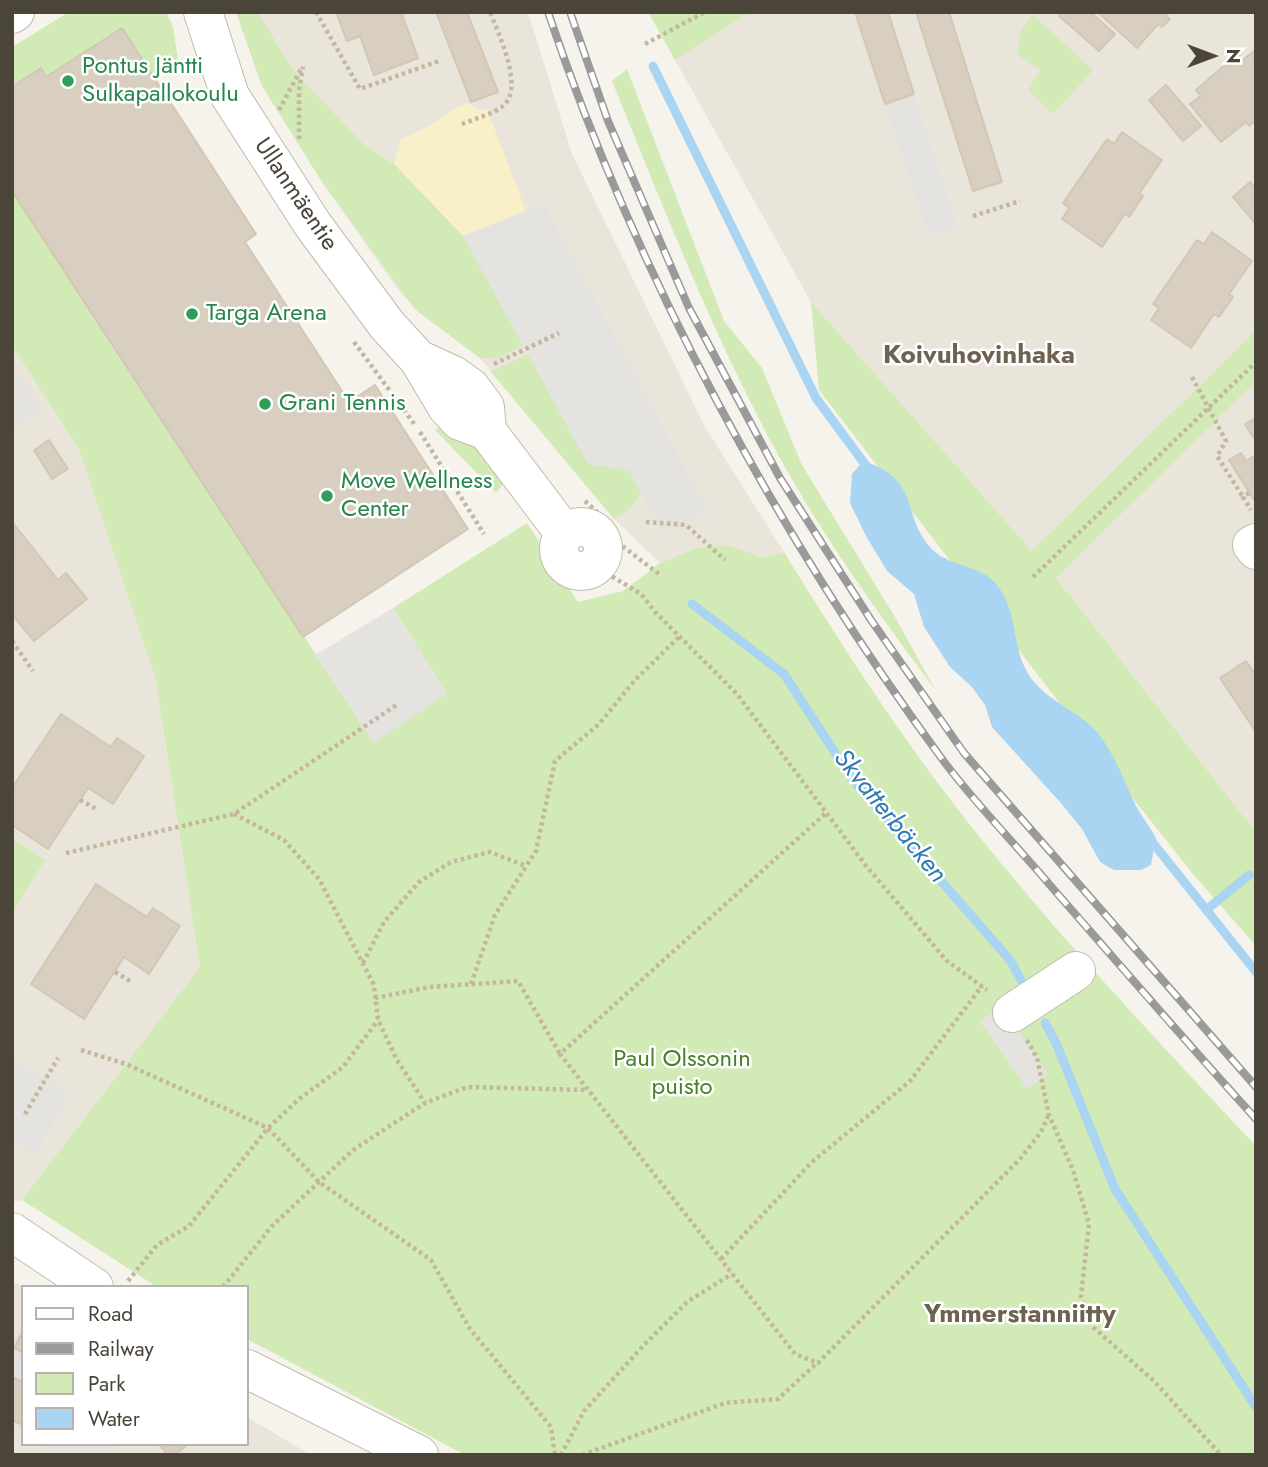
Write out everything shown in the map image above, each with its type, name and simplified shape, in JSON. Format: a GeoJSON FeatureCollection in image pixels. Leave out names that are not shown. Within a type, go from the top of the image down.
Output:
{"type":"FeatureCollection","features":[{"type":"Feature","properties":{"kind":"street","name":"Ullanmäentie"},"geometry":{"type":"LineString","coordinates":[[203,12],[230,96],[313,225],[387,325],[419,360],[453,375],[471,388],[485,407],[486,431],[565,534],[559,548],[564,564],[579,571],[607,561]]}},
{"type":"Feature","properties":{"kind":"street"},"geometry":{"type":"LineString","coordinates":[[1256,543],[1252,545],[1256,550]]}},
{"type":"Feature","properties":{"kind":"street"},"geometry":{"type":"LineString","coordinates":[[1012,1013],[1076,971]]}},
{"type":"Feature","properties":{"kind":"street"},"geometry":{"type":"LineString","coordinates":[[12,1232],[111,1284]]}},
{"type":"Feature","properties":{"kind":"street"},"geometry":{"type":"LineString","coordinates":[[248,1370],[419,1455]]}},
{"type":"Feature","properties":{"kind":"path"},"geometry":{"type":"LineString","coordinates":[[316,12],[360,89],[439,61]]}},
{"type":"Feature","properties":{"kind":"path"},"geometry":{"type":"LineString","coordinates":[[462,124],[504,106],[509,96],[512,77],[491,12]]}},
{"type":"Feature","properties":{"kind":"path"},"geometry":{"type":"LineString","coordinates":[[645,44],[705,12]]}},
{"type":"Feature","properties":{"kind":"path"},"geometry":{"type":"LineString","coordinates":[[275,121],[290,84],[303,66],[299,90],[298,141]]}},
{"type":"Feature","properties":{"kind":"path"},"geometry":{"type":"LineString","coordinates":[[974,216],[1020,201]]}},
{"type":"Feature","properties":{"kind":"path"},"geometry":{"type":"LineString","coordinates":[[491,365],[559,333]]}},
{"type":"Feature","properties":{"kind":"path"},"geometry":{"type":"LineString","coordinates":[[1033,577],[1256,362]]}},
{"type":"Feature","properties":{"kind":"path"},"geometry":{"type":"LineString","coordinates":[[1192,377],[1226,441],[1217,456],[1256,517]]}},
{"type":"Feature","properties":{"kind":"path"},"geometry":{"type":"LineString","coordinates":[[1243,497],[1249,493]]}},
{"type":"Feature","properties":{"kind":"path"},"geometry":{"type":"LineString","coordinates":[[582,498],[608,522],[607,561],[737,694],[792,764],[825,814],[947,961],[982,986],[1012,1013],[1037,1058],[1049,1115],[1073,1170],[1088,1224],[1081,1297],[1094,1328],[1154,1381],[1221,1455]]}},
{"type":"Feature","properties":{"kind":"path"},"geometry":{"type":"LineString","coordinates":[[646,522],[686,525],[725,559]]}},
{"type":"Feature","properties":{"kind":"path"},"geometry":{"type":"LineString","coordinates":[[607,561],[659,574]]}},
{"type":"Feature","properties":{"kind":"path"},"geometry":{"type":"LineString","coordinates":[[471,984],[495,915],[536,851],[555,761],[599,724],[635,680],[681,635]]}},
{"type":"Feature","properties":{"kind":"path"},"geometry":{"type":"LineString","coordinates":[[12,641],[33,671]]}},
{"type":"Feature","properties":{"kind":"path"},"geometry":{"type":"LineString","coordinates":[[66,853],[234,814],[398,704]]}},
{"type":"Feature","properties":{"kind":"path"},"geometry":{"type":"LineString","coordinates":[[80,800],[96,809]]}},
{"type":"Feature","properties":{"kind":"path"},"geometry":{"type":"LineString","coordinates":[[234,814],[284,840],[319,880],[374,985],[378,1020],[397,1060],[425,1103]]}},
{"type":"Feature","properties":{"kind":"path"},"geometry":{"type":"LineString","coordinates":[[560,1054],[825,814]]}},
{"type":"Feature","properties":{"kind":"path"},"geometry":{"type":"LineString","coordinates":[[363,963],[384,922],[419,882],[451,862],[490,852],[526,867]]}},
{"type":"Feature","properties":{"kind":"path"},"geometry":{"type":"LineString","coordinates":[[115,972],[130,981]]}},
{"type":"Feature","properties":{"kind":"path"},"geometry":{"type":"LineString","coordinates":[[375,999],[430,988],[519,981],[560,1054],[732,1274],[795,1354],[818,1363]]}},
{"type":"Feature","properties":{"kind":"path"},"geometry":{"type":"LineString","coordinates":[[721,1259],[812,1163],[910,1081],[982,986]]}},
{"type":"Feature","properties":{"kind":"path"},"geometry":{"type":"LineString","coordinates":[[111,1284],[157,1245],[189,1226],[268,1128],[299,1099],[343,1067],[378,1020]]}},
{"type":"Feature","properties":{"kind":"path"},"geometry":{"type":"LineString","coordinates":[[81,1050],[126,1064],[268,1128],[319,1182],[431,1260],[470,1329],[551,1427],[555,1455]]}},
{"type":"Feature","properties":{"kind":"path"},"geometry":{"type":"LineString","coordinates":[[25,1114],[58,1058]]}},
{"type":"Feature","properties":{"kind":"path"},"geometry":{"type":"LineString","coordinates":[[225,1285],[272,1226],[353,1150],[425,1103],[467,1087],[588,1090]]}},
{"type":"Feature","properties":{"kind":"path"},"geometry":{"type":"LineString","coordinates":[[582,1455],[724,1403],[778,1399],[818,1363],[1020,1159],[1041,1132],[1049,1115]]}},
{"type":"Feature","properties":{"kind":"path"},"geometry":{"type":"LineString","coordinates":[[561,1455],[584,1411],[644,1345],[687,1302],[732,1274]]}},
{"type":"Feature","properties":{"kind":"shaded area"},"geometry":{"type":"Polygon","coordinates":[[[236,12],[528,12],[572,154],[705,427],[784,552],[764,558],[729,545],[697,548],[660,563],[614,519],[480,358],[416,310],[396,287],[322,182],[262,86],[236,12]]]}},
{"type":"Feature","properties":{"kind":"shaded area"},"geometry":{"type":"Polygon","coordinates":[[[750,12],[1256,12],[1256,832],[1056,578],[811,302],[675,60],[750,12]]]}},
{"type":"Feature","properties":{"kind":"shaded area"},"geometry":{"type":"Polygon","coordinates":[[[914,94],[958,227],[929,236],[885,104],[914,94]]]}},
{"type":"Feature","properties":{"kind":"shaded area"},"geometry":{"type":"Polygon","coordinates":[[[544,204],[708,512],[662,534],[629,470],[588,464],[463,236],[544,204]]]}},
{"type":"Feature","properties":{"kind":"shaded area"},"geometry":{"type":"Polygon","coordinates":[[[12,346],[78,447],[156,681],[200,967],[22,1200],[12,1202],[12,346]]]}},
{"type":"Feature","properties":{"kind":"shaded area"},"geometry":{"type":"Polygon","coordinates":[[[12,362],[42,409],[12,428],[12,362]]]}},
{"type":"Feature","properties":{"kind":"shaded area"},"geometry":{"type":"Polygon","coordinates":[[[393,608],[447,694],[374,743],[315,655],[393,608]]]}},
{"type":"Feature","properties":{"kind":"shaded area"},"geometry":{"type":"Polygon","coordinates":[[[1002,1006],[1048,1074],[1027,1089],[980,1021],[1002,1006]]]}},
{"type":"Feature","properties":{"kind":"shaded area"},"geometry":{"type":"Polygon","coordinates":[[[12,1060],[70,1093],[36,1153],[12,1139],[12,1060]]]}},
{"type":"Feature","properties":{"kind":"shaded area"},"geometry":{"type":"Polygon","coordinates":[[[12,1281],[21,1286],[21,1446],[248,1446],[248,1418],[311,1455],[12,1455],[12,1281]]]}},
{"type":"Feature","properties":{"kind":"shaded area"},"geometry":{"type":"Polygon","coordinates":[[[21,1327],[21,1429],[12,1425],[12,1343],[21,1327]]]}},
{"type":"Feature","properties":{"kind":"shaded area"},"geometry":{"type":"Polygon","coordinates":[[[46,1446],[115,1446],[105,1455],[53,1455],[46,1446]]]}},
{"type":"Feature","properties":{"kind":"green space"},"geometry":{"type":"Polygon","coordinates":[[[69,12],[166,12],[173,27],[178,59],[154,77],[121,28],[46,77],[41,69],[12,87],[12,47],[69,12]]]}},
{"type":"Feature","properties":{"kind":"green space"},"geometry":{"type":"Polygon","coordinates":[[[236,12],[258,12],[291,68],[364,145],[394,164],[463,236],[523,345],[499,358],[480,358],[416,310],[322,182],[262,86],[236,12]]]}},
{"type":"Feature","properties":{"kind":"green space"},"geometry":{"type":"Polygon","coordinates":[[[648,12],[750,12],[675,60],[648,12]]]}},
{"type":"Feature","properties":{"kind":"green space"},"geometry":{"type":"Polygon","coordinates":[[[1033,15],[1093,70],[1053,114],[1028,90],[1041,70],[1018,55],[1020,31],[1033,15]]]}},
{"type":"Feature","properties":{"kind":"green space"},"geometry":{"type":"Polygon","coordinates":[[[627,69],[724,321],[762,368],[802,465],[895,617],[936,691],[832,544],[794,483],[753,406],[689,269],[612,81],[627,69]]]}},
{"type":"Feature","properties":{"kind":"green space","name":"Paul Olssonin puisto"},"geometry":{"type":"Polygon","coordinates":[[[12,191],[374,743],[437,678],[393,608],[527,523],[578,602],[623,591],[660,563],[697,548],[729,545],[764,558],[784,552],[875,695],[971,827],[1090,967],[1256,1146],[1256,1455],[465,1455],[248,1340],[248,1285],[154,1285],[22,1200],[200,967],[156,681],[78,447],[12,346],[12,191]]]}},
{"type":"Feature","properties":{"kind":"green space"},"geometry":{"type":"Polygon","coordinates":[[[811,302],[1032,551],[1256,330],[1256,381],[1056,578],[1256,832],[1256,946],[1193,874],[1127,791],[819,390],[811,302]]]}},
{"type":"Feature","properties":{"kind":"green space"},"geometry":{"type":"Polygon","coordinates":[[[528,354],[588,463],[629,469],[641,494],[630,508],[614,519],[491,372],[528,354]]]}},
{"type":"Feature","properties":{"kind":"green space"},"geometry":{"type":"Polygon","coordinates":[[[447,421],[468,431],[508,478],[496,493],[435,430],[447,421]]]}},
{"type":"Feature","properties":{"kind":"green space"},"geometry":{"type":"Polygon","coordinates":[[[12,838],[45,860],[12,912],[12,838]]]}},
{"type":"Feature","properties":{"kind":"sand"},"geometry":{"type":"Polygon","coordinates":[[[468,103],[478,110],[487,109],[526,211],[463,236],[394,164],[401,139],[468,103]]]}},
{"type":"Feature","properties":{"kind":"water"},"geometry":{"type":"Polygon","coordinates":[[[863,461],[895,478],[903,489],[924,539],[935,552],[983,573],[996,584],[1008,604],[1021,658],[1031,679],[1039,688],[1088,723],[1114,758],[1136,806],[1156,838],[1151,865],[1141,870],[1114,870],[1100,862],[1082,829],[992,727],[985,705],[972,687],[950,667],[924,627],[914,594],[887,571],[866,536],[850,503],[852,474],[863,461]]]}},
{"type":"Feature","properties":{"kind":"building"},"geometry":{"type":"Polygon","coordinates":[[[336,12],[401,12],[418,58],[374,75],[360,36],[347,41],[336,12]]]}},
{"type":"Feature","properties":{"kind":"building"},"geometry":{"type":"Polygon","coordinates":[[[436,12],[467,12],[498,92],[471,102],[436,12]]]}},
{"type":"Feature","properties":{"kind":"building"},"geometry":{"type":"Polygon","coordinates":[[[855,12],[888,12],[914,94],[885,104],[855,12]]]}},
{"type":"Feature","properties":{"kind":"building"},"geometry":{"type":"Polygon","coordinates":[[[916,12],[949,12],[1002,182],[973,191],[916,12]]]}},
{"type":"Feature","properties":{"kind":"building"},"geometry":{"type":"Polygon","coordinates":[[[1062,12],[1090,12],[1115,34],[1099,51],[1059,16],[1062,12]]]}},
{"type":"Feature","properties":{"kind":"building"},"geometry":{"type":"Polygon","coordinates":[[[1169,12],[1166,16],[1170,19],[1162,27],[1158,24],[1137,48],[1100,14],[1169,12]]]}},
{"type":"Feature","properties":{"kind":"building","name":"Targa Arena"},"geometry":{"type":"Polygon","coordinates":[[[122,28],[256,234],[245,242],[349,402],[375,385],[468,529],[303,637],[12,191],[12,87],[41,68],[46,77],[122,28]]]}},
{"type":"Feature","properties":{"kind":"building"},"geometry":{"type":"Polygon","coordinates":[[[1254,51],[1256,120],[1249,126],[1246,122],[1221,142],[1190,104],[1201,96],[1196,90],[1238,54],[1243,60],[1254,51]]]}},
{"type":"Feature","properties":{"kind":"building"},"geometry":{"type":"Polygon","coordinates":[[[1166,85],[1201,126],[1183,141],[1149,100],[1166,85]]]}},
{"type":"Feature","properties":{"kind":"building"},"geometry":{"type":"Polygon","coordinates":[[[1122,132],[1162,160],[1139,194],[1143,196],[1129,217],[1125,214],[1102,247],[1062,219],[1069,208],[1063,203],[1107,139],[1114,144],[1122,132]]]}},
{"type":"Feature","properties":{"kind":"building"},"geometry":{"type":"Polygon","coordinates":[[[1250,182],[1256,188],[1256,224],[1233,197],[1250,182]]]}},
{"type":"Feature","properties":{"kind":"building"},"geometry":{"type":"Polygon","coordinates":[[[1212,232],[1252,261],[1229,294],[1233,297],[1219,317],[1214,314],[1191,348],[1151,320],[1159,308],[1153,304],[1197,240],[1204,244],[1212,232]]]}},
{"type":"Feature","properties":{"kind":"building"},"geometry":{"type":"Polygon","coordinates":[[[1256,418],[1256,435],[1253,437],[1245,424],[1256,418]]]}},
{"type":"Feature","properties":{"kind":"building"},"geometry":{"type":"Polygon","coordinates":[[[49,440],[68,469],[52,479],[34,450],[49,440]]]}},
{"type":"Feature","properties":{"kind":"building"},"geometry":{"type":"Polygon","coordinates":[[[1241,453],[1246,461],[1256,455],[1256,503],[1229,460],[1241,453]]]}},
{"type":"Feature","properties":{"kind":"building"},"geometry":{"type":"Polygon","coordinates":[[[14,524],[58,580],[66,573],[87,599],[34,641],[12,614],[14,524]]]}},
{"type":"Feature","properties":{"kind":"building"},"geometry":{"type":"Polygon","coordinates":[[[1246,661],[1256,675],[1256,732],[1220,678],[1246,661]]]}},
{"type":"Feature","properties":{"kind":"building"},"geometry":{"type":"Polygon","coordinates":[[[61,714],[111,747],[117,738],[144,756],[113,804],[88,788],[48,849],[12,825],[12,788],[61,714]]]}},
{"type":"Feature","properties":{"kind":"building"},"geometry":{"type":"Polygon","coordinates":[[[96,884],[147,917],[153,908],[180,926],[149,974],[124,957],[84,1019],[31,984],[96,884]]]}},
{"type":"Feature","properties":{"kind":"building"},"geometry":{"type":"Polygon","coordinates":[[[21,1335],[21,1352],[14,1348],[21,1335]]]}},
{"type":"Feature","properties":{"kind":"building"},"geometry":{"type":"Polygon","coordinates":[[[12,1377],[21,1381],[21,1424],[12,1420],[12,1377]]]}},
{"type":"Feature","properties":{"kind":"building"},"geometry":{"type":"Polygon","coordinates":[[[161,1446],[186,1446],[175,1455],[168,1455],[161,1446]]]}},
{"type":"Feature","properties":{"kind":"waterway"},"geometry":{"type":"LineString","coordinates":[[653,66],[816,398],[870,471]]}},
{"type":"Feature","properties":{"kind":"waterway","name":"Skvatterbäcken"},"geometry":{"type":"LineString","coordinates":[[692,604],[784,674],[852,779],[1010,960],[1021,980]]}},
{"type":"Feature","properties":{"kind":"waterway"},"geometry":{"type":"LineString","coordinates":[[1149,838],[1256,972]]}},
{"type":"Feature","properties":{"kind":"waterway"},"geometry":{"type":"LineString","coordinates":[[1206,910],[1249,875]]}},
{"type":"Feature","properties":{"kind":"waterway","name":"Skvatterbäcken"},"geometry":{"type":"LineString","coordinates":[[1045,1023],[1056,1043],[1115,1189],[1256,1407]]}},
{"type":"Feature","properties":{"kind":"railway"},"geometry":{"type":"LineString","coordinates":[[548,12],[624,210],[669,307],[770,496],[825,588],[957,779],[1256,1119]]}},
{"type":"Feature","properties":{"kind":"railway"},"geometry":{"type":"LineString","coordinates":[[570,12],[608,121],[689,308],[780,478],[871,620],[964,753],[1256,1087]]}},
{"type":"Feature","properties":{"kind":"place","name":"Pontus Jäntti Sulkapallokoulu"},"geometry":{"type":"Point","coordinates":[68,81]}},
{"type":"Feature","properties":{"kind":"place","name":"Targa Arena"},"geometry":{"type":"Point","coordinates":[192,314]}},
{"type":"Feature","properties":{"kind":"place","name":"Grani Tennis"},"geometry":{"type":"Point","coordinates":[265,404]}},
{"type":"Feature","properties":{"kind":"place","name":"Move Wellness Center"},"geometry":{"type":"Point","coordinates":[327,496]}},
{"type":"Feature","properties":{"kind":"district","name":"Koivuhovinhaka"},"geometry":{"type":"Point","coordinates":[979,357]}},
{"type":"Feature","properties":{"kind":"district","name":"Ymmerstanniitty"},"geometry":{"type":"Point","coordinates":[1020,1316]}}]}
